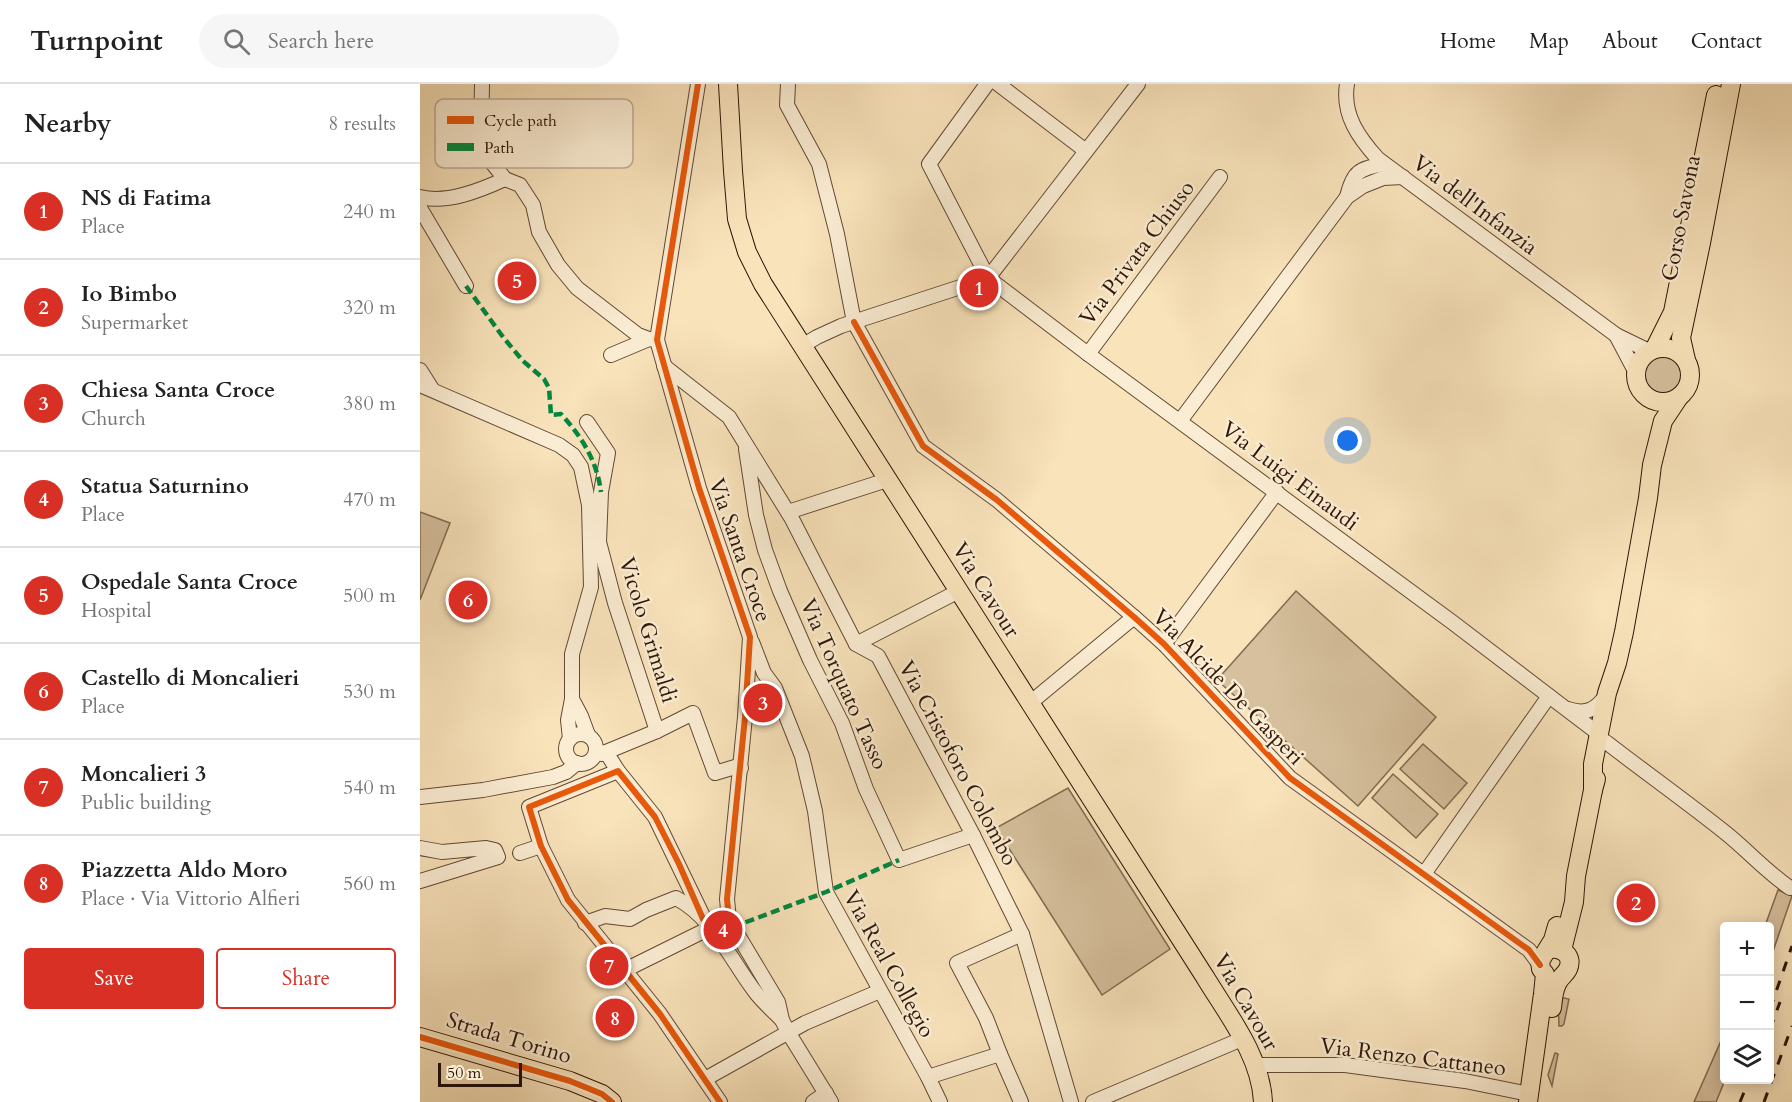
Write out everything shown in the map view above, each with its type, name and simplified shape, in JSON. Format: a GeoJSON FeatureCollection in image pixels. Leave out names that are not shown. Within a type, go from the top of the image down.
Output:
{"type":"FeatureCollection","features":[{"type":"Feature","properties":{"kind":"main road","name":"Via Cavour"},"geometry":{"type":"LineString","coordinates":[[728,84],[735,203],[741,237],[753,265],[887,480],[1205,977],[1255,1065],[1261,1080],[1263,1102]]}},
{"type":"Feature","properties":{"kind":"main road","name":"Corso Savona"},"geometry":{"type":"LineString","coordinates":[[1652,350],[1673,312],[1718,84]]}},
{"type":"Feature","properties":{"kind":"main road","name":"Corso Savona"},"geometry":{"type":"LineString","coordinates":[[1686,360],[1682,338],[1731,84]]}},
{"type":"Feature","properties":{"kind":"main road"},"geometry":{"type":"LineString","coordinates":[[1602,738],[1615,696],[1617,663],[1648,498],[1652,465],[1663,421],[1685,391],[1690,375],[1686,360],[1675,351],[1662,347],[1652,350],[1638,363],[1635,371],[1638,388],[1648,399],[1661,402],[1679,397]]}},
{"type":"Feature","properties":{"kind":"main road"},"geometry":{"type":"LineString","coordinates":[[1643,394],[1651,423],[1652,465]]}},
{"type":"Feature","properties":{"kind":"main road"},"geometry":{"type":"LineString","coordinates":[[1532,1099],[1547,959],[1564,898],[1576,876],[1593,790],[1600,768],[1607,693],[1617,663]]}},
{"type":"Feature","properties":{"kind":"main road","name":"Strada Torino"},"geometry":{"type":"LineString","coordinates":[[420,1037],[536,1070],[602,1094],[612,1102]]}},
{"type":"Feature","properties":{"kind":"main road","name":"Strada Torino"},"geometry":{"type":"LineString","coordinates":[[584,1087],[597,1102]]}},
{"type":"Feature","properties":{"kind":"street"},"geometry":{"type":"LineString","coordinates":[[482,84],[482,99]]}},
{"type":"Feature","properties":{"kind":"street"},"geometry":{"type":"LineString","coordinates":[[648,338],[698,84]]}},
{"type":"Feature","properties":{"kind":"street","name":"Via Alcide De Gasperi"},"geometry":{"type":"LineString","coordinates":[[788,84],[787,105],[819,164],[837,234],[854,322],[923,446],[997,500],[1164,644],[1290,778],[1547,959]]}},
{"type":"Feature","properties":{"kind":"street"},"geometry":{"type":"LineString","coordinates":[[987,84],[929,164],[988,278]]}},
{"type":"Feature","properties":{"kind":"street"},"geometry":{"type":"LineString","coordinates":[[998,84],[1086,151]]}},
{"type":"Feature","properties":{"kind":"street"},"geometry":{"type":"LineString","coordinates":[[802,346],[817,337],[854,322],[988,278],[1138,84]]}},
{"type":"Feature","properties":{"kind":"street","name":"Via dell'Infanzia"},"geometry":{"type":"LineString","coordinates":[[1347,84],[1347,105],[1353,126],[1378,159],[1616,335],[1652,350]]}},
{"type":"Feature","properties":{"kind":"street"},"geometry":{"type":"LineString","coordinates":[[1347,196],[1355,175],[1384,164]]}},
{"type":"Feature","properties":{"kind":"street"},"geometry":{"type":"LineString","coordinates":[[496,168],[505,179],[520,185],[533,205],[539,232],[558,265],[577,288],[648,338]]}},
{"type":"Feature","properties":{"kind":"street","name":"Via Privata Chiuso"},"geometry":{"type":"LineString","coordinates":[[1088,354],[1220,177]]}},
{"type":"Feature","properties":{"kind":"street"},"geometry":{"type":"LineString","coordinates":[[1180,421],[1347,196],[1383,178],[1403,177]]}},
{"type":"Feature","properties":{"kind":"street"},"geometry":{"type":"LineString","coordinates":[[420,197],[448,197],[473,192],[505,179]]}},
{"type":"Feature","properties":{"kind":"street"},"geometry":{"type":"LineString","coordinates":[[420,208],[466,286]]}},
{"type":"Feature","properties":{"kind":"street","name":"Via Luigi Einaudi"},"geometry":{"type":"LineString","coordinates":[[988,278],[1549,696],[1696,809],[1790,888]]}},
{"type":"Feature","properties":{"kind":"street","name":"Via dell'Infanzia"},"geometry":{"type":"LineString","coordinates":[[1616,335],[1635,371]]}},
{"type":"Feature","properties":{"kind":"street"},"geometry":{"type":"LineString","coordinates":[[611,355],[648,338]]}},
{"type":"Feature","properties":{"kind":"street","name":"Via Santa Croce"},"geometry":{"type":"LineString","coordinates":[[648,338],[664,366],[699,488],[750,638],[741,768],[728,899],[729,920]]}},
{"type":"Feature","properties":{"kind":"street"},"geometry":{"type":"LineString","coordinates":[[664,366],[729,417],[788,512],[855,644],[959,591]]}},
{"type":"Feature","properties":{"kind":"street"},"geometry":{"type":"LineString","coordinates":[[420,370],[426,387],[559,445],[573,455],[581,467],[585,481],[594,542]]}},
{"type":"Feature","properties":{"kind":"street"},"geometry":{"type":"LineString","coordinates":[[577,764],[569,758],[566,748],[570,739],[568,720],[572,699],[572,654],[591,587],[594,542],[608,453],[587,422]]}},
{"type":"Feature","properties":{"kind":"street","name":"Via Torquato Tasso"},"geometry":{"type":"LineString","coordinates":[[746,445],[756,515],[765,550],[780,591],[810,660],[843,723],[866,789],[899,860],[974,835]]}},
{"type":"Feature","properties":{"kind":"street"},"geometry":{"type":"LineString","coordinates":[[788,512],[887,480]]}},
{"type":"Feature","properties":{"kind":"street"},"geometry":{"type":"LineString","coordinates":[[1164,644],[1277,492]]}},
{"type":"Feature","properties":{"kind":"street","name":"Vicolo Grimaldi"},"geometry":{"type":"LineString","coordinates":[[594,542],[657,731]]}},
{"type":"Feature","properties":{"kind":"street"},"geometry":{"type":"LineString","coordinates":[[1030,703],[1134,617]]}},
{"type":"Feature","properties":{"kind":"street","name":"Via Real Collegio"},"geometry":{"type":"LineString","coordinates":[[750,638],[764,673],[775,688],[802,756],[815,811],[826,892],[940,1102]]}},
{"type":"Feature","properties":{"kind":"street","name":"Via Cristoforo Colombo"},"geometry":{"type":"LineString","coordinates":[[855,644],[878,656],[974,835],[1022,934],[1071,1102]]}},
{"type":"Feature","properties":{"kind":"street"},"geometry":{"type":"LineString","coordinates":[[1566,709],[1586,712],[1601,703],[1607,693]]}},
{"type":"Feature","properties":{"kind":"street"},"geometry":{"type":"LineString","coordinates":[[1424,874],[1549,696]]}},
{"type":"Feature","properties":{"kind":"street"},"geometry":{"type":"LineString","coordinates":[[572,699],[588,735],[655,817],[707,923]]}},
{"type":"Feature","properties":{"kind":"street"},"geometry":{"type":"LineString","coordinates":[[420,797],[483,790],[553,777],[577,764],[591,761],[601,753],[657,731],[693,713],[715,773],[735,767],[741,768]]}},
{"type":"Feature","properties":{"kind":"street"},"geometry":{"type":"LineString","coordinates":[[570,739],[578,734],[588,735]]}},
{"type":"Feature","properties":{"kind":"street"},"geometry":{"type":"LineString","coordinates":[[539,778],[547,774],[567,753]]}},
{"type":"Feature","properties":{"kind":"street"},"geometry":{"type":"LineString","coordinates":[[618,771],[529,807],[541,846],[568,900],[668,1024],[720,1102]]}},
{"type":"Feature","properties":{"kind":"street"},"geometry":{"type":"LineString","coordinates":[[420,881],[541,846]]}},
{"type":"Feature","properties":{"kind":"street"},"geometry":{"type":"LineString","coordinates":[[420,848],[442,852],[486,848],[509,855]]}},
{"type":"Feature","properties":{"kind":"street"},"geometry":{"type":"LineString","coordinates":[[585,922],[605,916],[630,919],[676,898],[692,907],[707,923],[757,994],[785,1026],[829,1098],[813,1102]]}},
{"type":"Feature","properties":{"kind":"street"},"geometry":{"type":"LineString","coordinates":[[627,972],[707,923],[729,920],[778,1002],[785,1026]]}},
{"type":"Feature","properties":{"kind":"street"},"geometry":{"type":"LineString","coordinates":[[1021,1102],[986,1018],[957,963],[1022,934]]}},
{"type":"Feature","properties":{"kind":"street"},"geometry":{"type":"LineString","coordinates":[[705,1079],[785,1026],[805,1023],[879,991]]}},
{"type":"Feature","properties":{"kind":"street"},"geometry":{"type":"LineString","coordinates":[[1093,1102],[1242,1039]]}},
{"type":"Feature","properties":{"kind":"street"},"geometry":{"type":"LineString","coordinates":[[928,1077],[1000,1054]]}},
{"type":"Feature","properties":{"kind":"street","name":"Via Renzo Cattaneo"},"geometry":{"type":"LineString","coordinates":[[1255,1065],[1346,1065],[1465,1081],[1532,1099]]}},
{"type":"Feature","properties":{"kind":"shaded area"},"geometry":{"type":"Polygon","coordinates":[[[1661,355],[1675,361],[1681,375],[1675,389],[1661,395],[1647,389],[1641,375],[1647,361],[1661,355]]]}},
{"type":"Feature","properties":{"kind":"shaded area"},"geometry":{"type":"Polygon","coordinates":[[[420,512],[450,523],[420,600],[420,512]]]}},
{"type":"Feature","properties":{"kind":"shaded area"},"geometry":{"type":"Polygon","coordinates":[[[1296,591],[1436,717],[1358,806],[1217,680],[1296,591]]]}},
{"type":"Feature","properties":{"kind":"shaded area"},"geometry":{"type":"Polygon","coordinates":[[[1423,744],[1467,783],[1444,809],[1400,769],[1423,744]]]}},
{"type":"Feature","properties":{"kind":"shaded area"},"geometry":{"type":"Polygon","coordinates":[[[1393,774],[1438,814],[1416,838],[1372,798],[1393,774]]]}},
{"type":"Feature","properties":{"kind":"shaded area"},"geometry":{"type":"Polygon","coordinates":[[[1068,788],[1170,949],[1102,995],[996,828],[1068,788]]]}},
{"type":"Feature","properties":{"kind":"shaded area"},"geometry":{"type":"Polygon","coordinates":[[[1778,890],[1792,896],[1774,948],[1774,922],[1766,922],[1778,890]]]}},
{"type":"Feature","properties":{"kind":"shaded area"},"geometry":{"type":"Polygon","coordinates":[[[1558,997],[1569,999],[1562,1026],[1559,1026],[1558,997]]]}},
{"type":"Feature","properties":{"kind":"shaded area"},"geometry":{"type":"Polygon","coordinates":[[[1720,1043],[1720,1084],[1723,1084],[1716,1102],[1694,1102],[1720,1043]]]}},
{"type":"Feature","properties":{"kind":"shaded area"},"geometry":{"type":"Polygon","coordinates":[[[1555,1053],[1558,1054],[1552,1086],[1548,1075],[1555,1053]]]}},
{"type":"Feature","properties":{"kind":"railway"},"geometry":{"type":"LineString","coordinates":[[1774,998],[1792,946]]}},
{"type":"Feature","properties":{"kind":"railway"},"geometry":{"type":"LineString","coordinates":[[1774,1018],[1780,1002]]}},
{"type":"Feature","properties":{"kind":"railway"},"geometry":{"type":"LineString","coordinates":[[1764,1102],[1792,1026]]}},
{"type":"Feature","properties":{"kind":"railway"},"geometry":{"type":"LineString","coordinates":[[1740,1102],[1747,1084]]}},
{"type":"Feature","properties":{"kind":"marked path"},"geometry":{"type":"LineString","coordinates":[[466,286],[523,361],[544,379],[549,388],[551,415],[561,414],[582,441],[596,470],[601,492]]}},
{"type":"Feature","properties":{"kind":"marked path"},"geometry":{"type":"LineString","coordinates":[[733,927],[826,892],[899,860]]}},
{"type":"Feature","properties":{"kind":"cycle path"},"geometry":{"type":"LineString","coordinates":[[698,84],[657,340],[699,488],[750,637],[745,717],[727,899],[729,920]]}},
{"type":"Feature","properties":{"kind":"cycle path"},"geometry":{"type":"LineString","coordinates":[[854,322],[923,446],[997,500],[1164,644],[1290,778],[1529,950],[1540,965]]}},
{"type":"Feature","properties":{"kind":"cycle path"},"geometry":{"type":"LineString","coordinates":[[703,919],[655,817],[618,771],[529,807],[541,846],[568,900],[660,1014],[720,1102]]}},
{"type":"Feature","properties":{"kind":"cycle path"},"geometry":{"type":"LineString","coordinates":[[420,1037],[570,1081],[602,1094],[612,1102]]}},
{"type":"Feature","properties":{"kind":"place","name":"Ospedale Santa Croce"},"geometry":{"type":"Point","coordinates":[517,281]}},
{"type":"Feature","properties":{"kind":"place","name":"NS di Fatima"},"geometry":{"type":"Point","coordinates":[979,288]}},
{"type":"Feature","properties":{"kind":"place","name":"Castello di Moncalieri"},"geometry":{"type":"Point","coordinates":[468,600]}},
{"type":"Feature","properties":{"kind":"place","name":"Chiesa Santa Croce"},"geometry":{"type":"Point","coordinates":[763,703]}},
{"type":"Feature","properties":{"kind":"place","name":"Io Bimbo"},"geometry":{"type":"Point","coordinates":[1636,903]}},
{"type":"Feature","properties":{"kind":"place","name":"Statua Saturnino"},"geometry":{"type":"Point","coordinates":[723,930]}},
{"type":"Feature","properties":{"kind":"place","name":"Moncalieri 3"},"geometry":{"type":"Point","coordinates":[609,966]}},
{"type":"Feature","properties":{"kind":"place","name":"Piazzetta Aldo Moro"},"geometry":{"type":"Point","coordinates":[615,1018]}}]}
